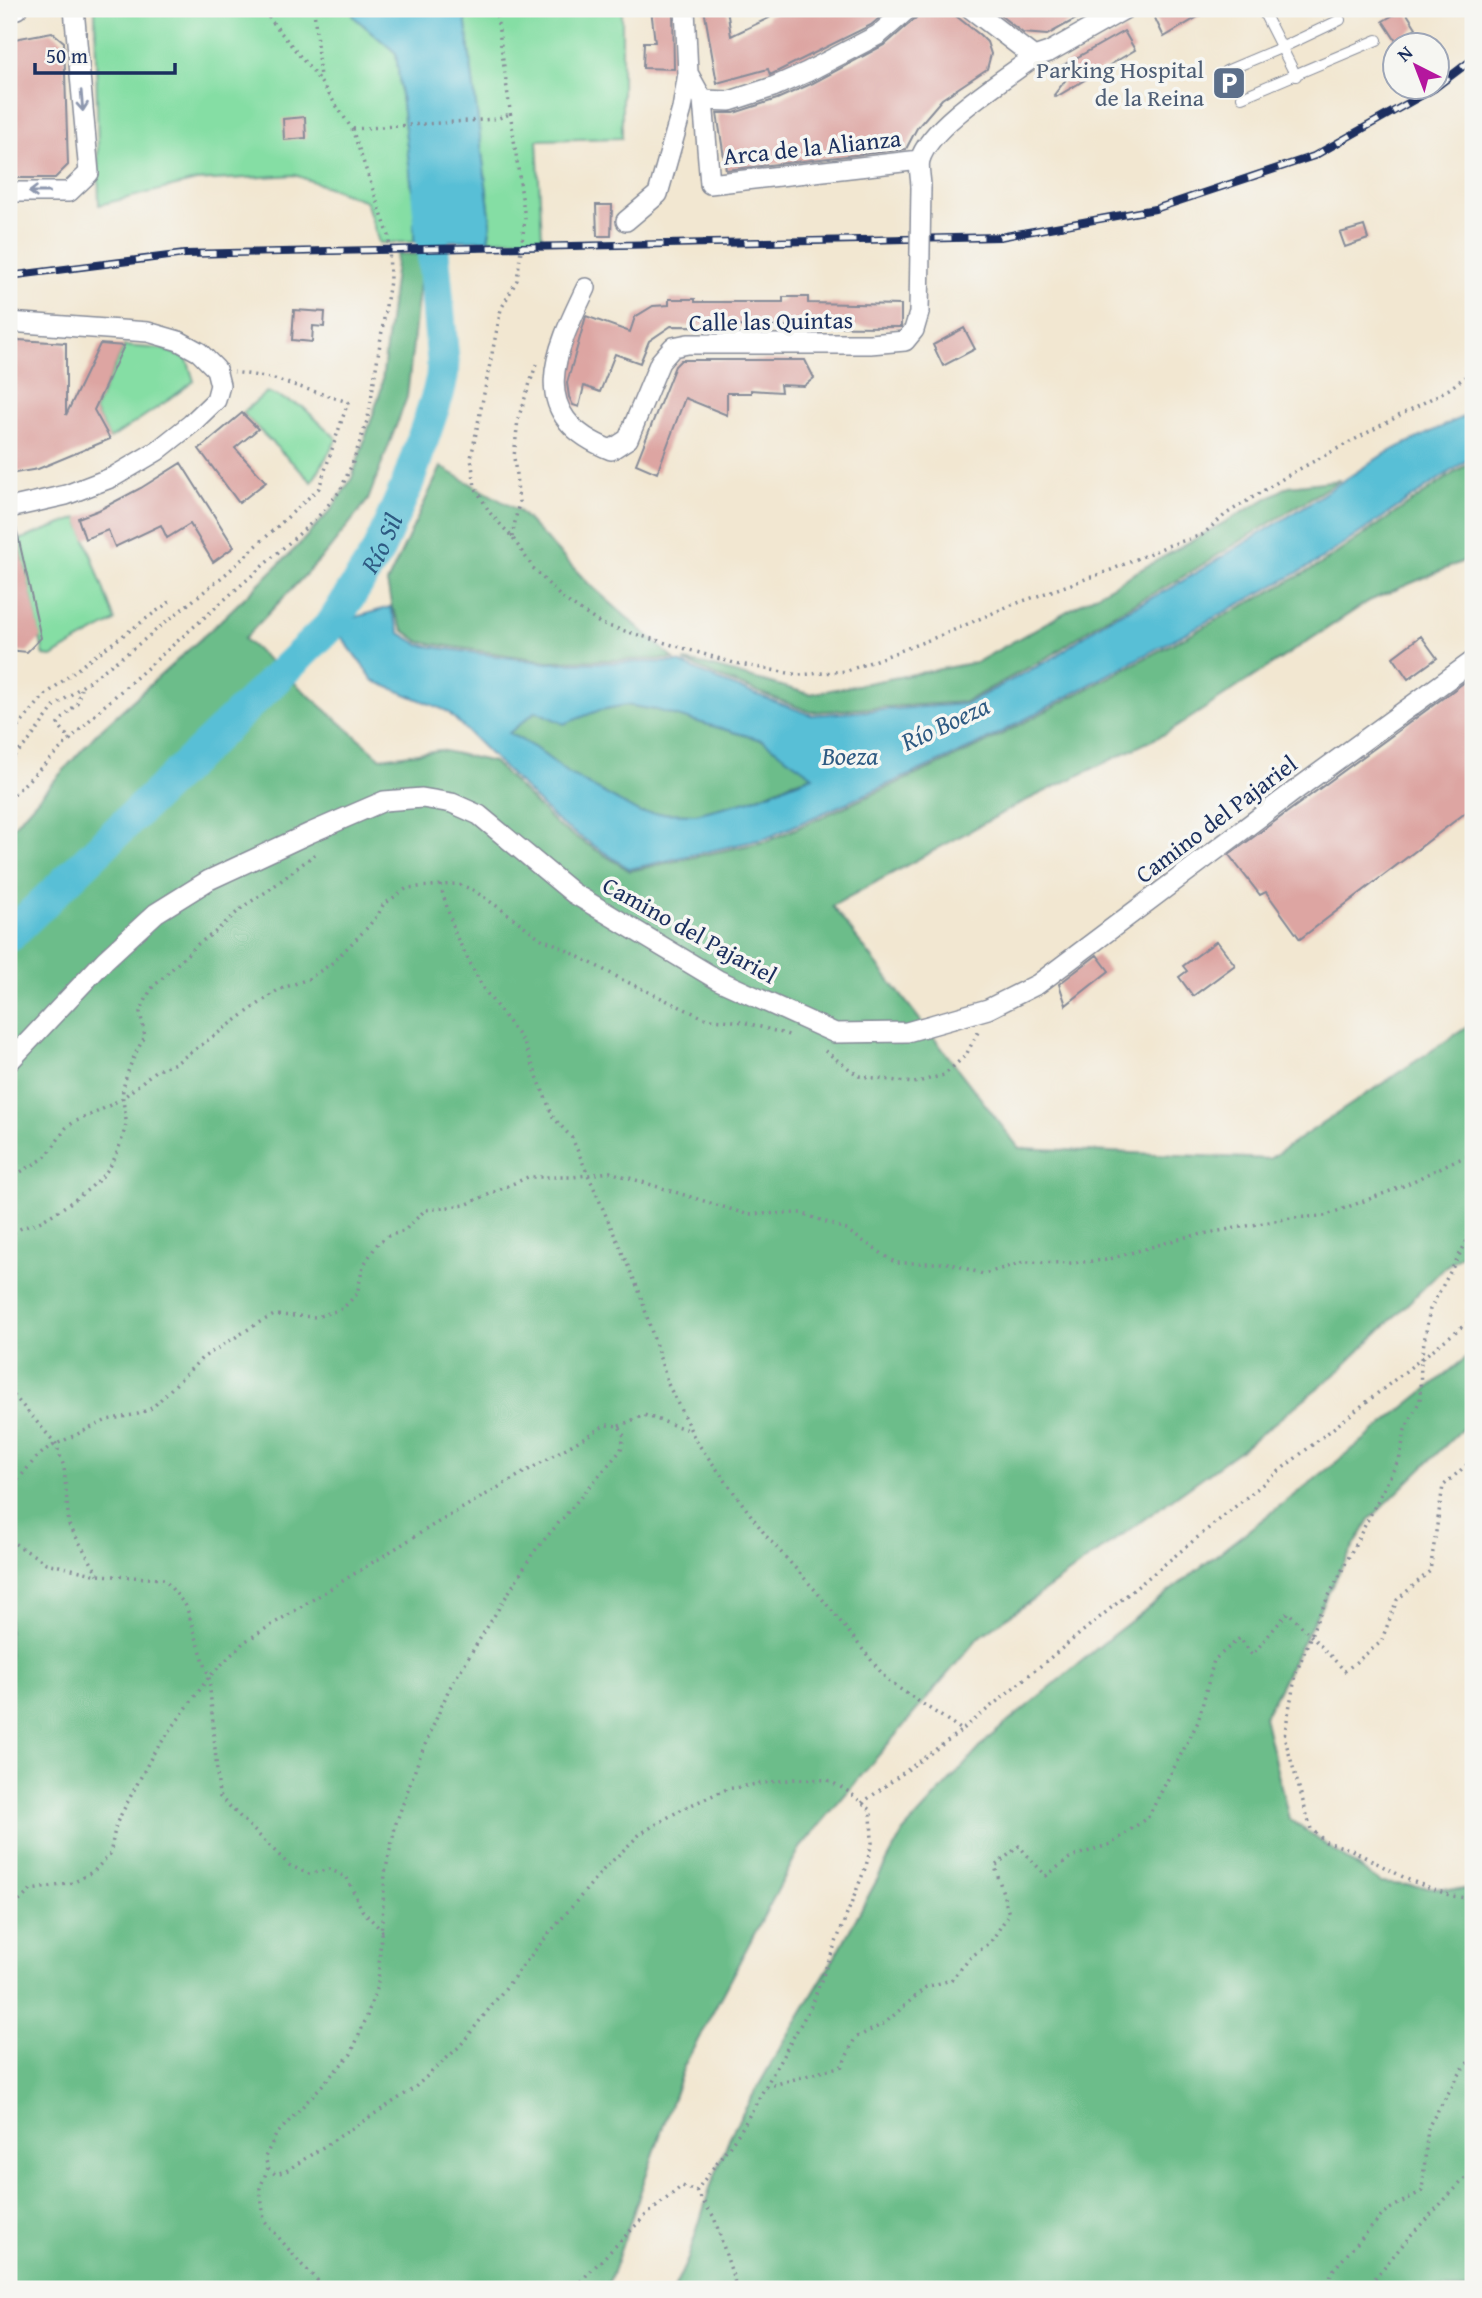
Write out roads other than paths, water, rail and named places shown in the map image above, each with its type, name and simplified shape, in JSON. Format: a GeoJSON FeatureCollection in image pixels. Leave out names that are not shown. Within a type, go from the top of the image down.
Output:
{"type":"FeatureCollection","features":[{"type":"Feature","properties":{"kind":"street"},"geometry":{"type":"LineString","coordinates":[[9,10],[17,9]]}},
{"type":"Feature","properties":{"kind":"street"},"geometry":{"type":"LineString","coordinates":[[9,192],[69,192],[89,173],[74,9]]}},
{"type":"Feature","properties":{"kind":"street"},"geometry":{"type":"LineString","coordinates":[[626,221],[658,194],[682,109],[688,74],[685,9]]}},
{"type":"Feature","properties":{"kind":"street"},"geometry":{"type":"LineString","coordinates":[[688,74],[704,100],[730,101],[807,72],[878,35],[908,9]]}},
{"type":"Feature","properties":{"kind":"street"},"geometry":{"type":"LineString","coordinates":[[971,9],[1034,57]]}},
{"type":"Feature","properties":{"kind":"street"},"geometry":{"type":"LineString","coordinates":[[920,160],[933,137],[951,118],[1034,57],[1049,52],[1125,9]]}},
{"type":"Feature","properties":{"kind":"street","name":"Arca de la Alianza"},"geometry":{"type":"LineString","coordinates":[[704,100],[710,184],[920,160]]}},
{"type":"Feature","properties":{"kind":"street","name":"Calle las Quintas"},"geometry":{"type":"LineString","coordinates":[[586,288],[555,364],[555,404],[579,433],[590,442],[611,450],[628,439],[660,362],[673,347],[688,344],[870,344],[905,341],[914,330],[919,313],[920,160]]}},
{"type":"Feature","properties":{"kind":"street"},"geometry":{"type":"LineString","coordinates":[[9,322],[148,332],[179,341],[199,352],[216,369],[220,384],[216,400],[191,424],[157,451],[113,477],[66,495],[9,508]]}},
{"type":"Feature","properties":{"kind":"street","name":"Camino del Pajariel"},"geometry":{"type":"LineString","coordinates":[[9,1062],[105,960],[156,913],[209,880],[319,830],[384,802],[422,798],[452,803],[479,815],[573,893],[718,980],[835,1033],[907,1032],[988,1009],[1038,984],[1293,792],[1473,661]]}},
{"type":"Feature","properties":{"kind":"lane"},"geometry":{"type":"LineString","coordinates":[[1262,9],[1296,76]]}},
{"type":"Feature","properties":{"kind":"lane"},"geometry":{"type":"LineString","coordinates":[[1226,71],[1340,20]]}},
{"type":"Feature","properties":{"kind":"lane"},"geometry":{"type":"LineString","coordinates":[[1242,97],[1377,40]]}},
{"type":"Feature","properties":{"kind":"water"},"geometry":{"type":"Polygon","coordinates":[[[352,9],[464,9],[491,224],[488,240],[414,242],[414,206],[396,53],[354,17],[352,9]]]}},
{"type":"Feature","properties":{"kind":"water","name":"Boeza"},"geometry":{"type":"Polygon","coordinates":[[[1473,412],[1473,456],[1316,563],[979,744],[767,838],[630,869],[559,823],[447,711],[374,681],[332,624],[390,607],[400,633],[420,645],[547,663],[679,662],[720,681],[811,715],[966,704],[1053,658],[1105,621],[1169,589],[1384,454],[1473,412]],[[626,705],[600,710],[564,724],[536,711],[509,733],[535,748],[568,773],[640,813],[696,814],[751,800],[813,776],[762,740],[656,710],[626,705]]]}},
{"type":"Feature","properties":{"kind":"waterway","name":"Río Sil"},"geometry":{"type":"LineString","coordinates":[[9,936],[332,624],[377,553],[407,485],[442,377],[443,361],[428,196]]}},
{"type":"Feature","properties":{"kind":"railway"},"geometry":{"type":"LineString","coordinates":[[1450,76],[1473,59]]}},
{"type":"Feature","properties":{"kind":"railway"},"geometry":{"type":"LineString","coordinates":[[9,276],[185,254],[1000,237],[1155,209],[1314,156],[1410,102]]}},
{"type":"Feature","properties":{"kind":"place","name":"Parking Hospital de la Reina"},"geometry":{"type":"Point","coordinates":[1229,83]}},
{"type":"Feature","properties":{"kind":"water label","name":"Río Boeza"},"geometry":{"type":"Point","coordinates":[945,723]}}]}
